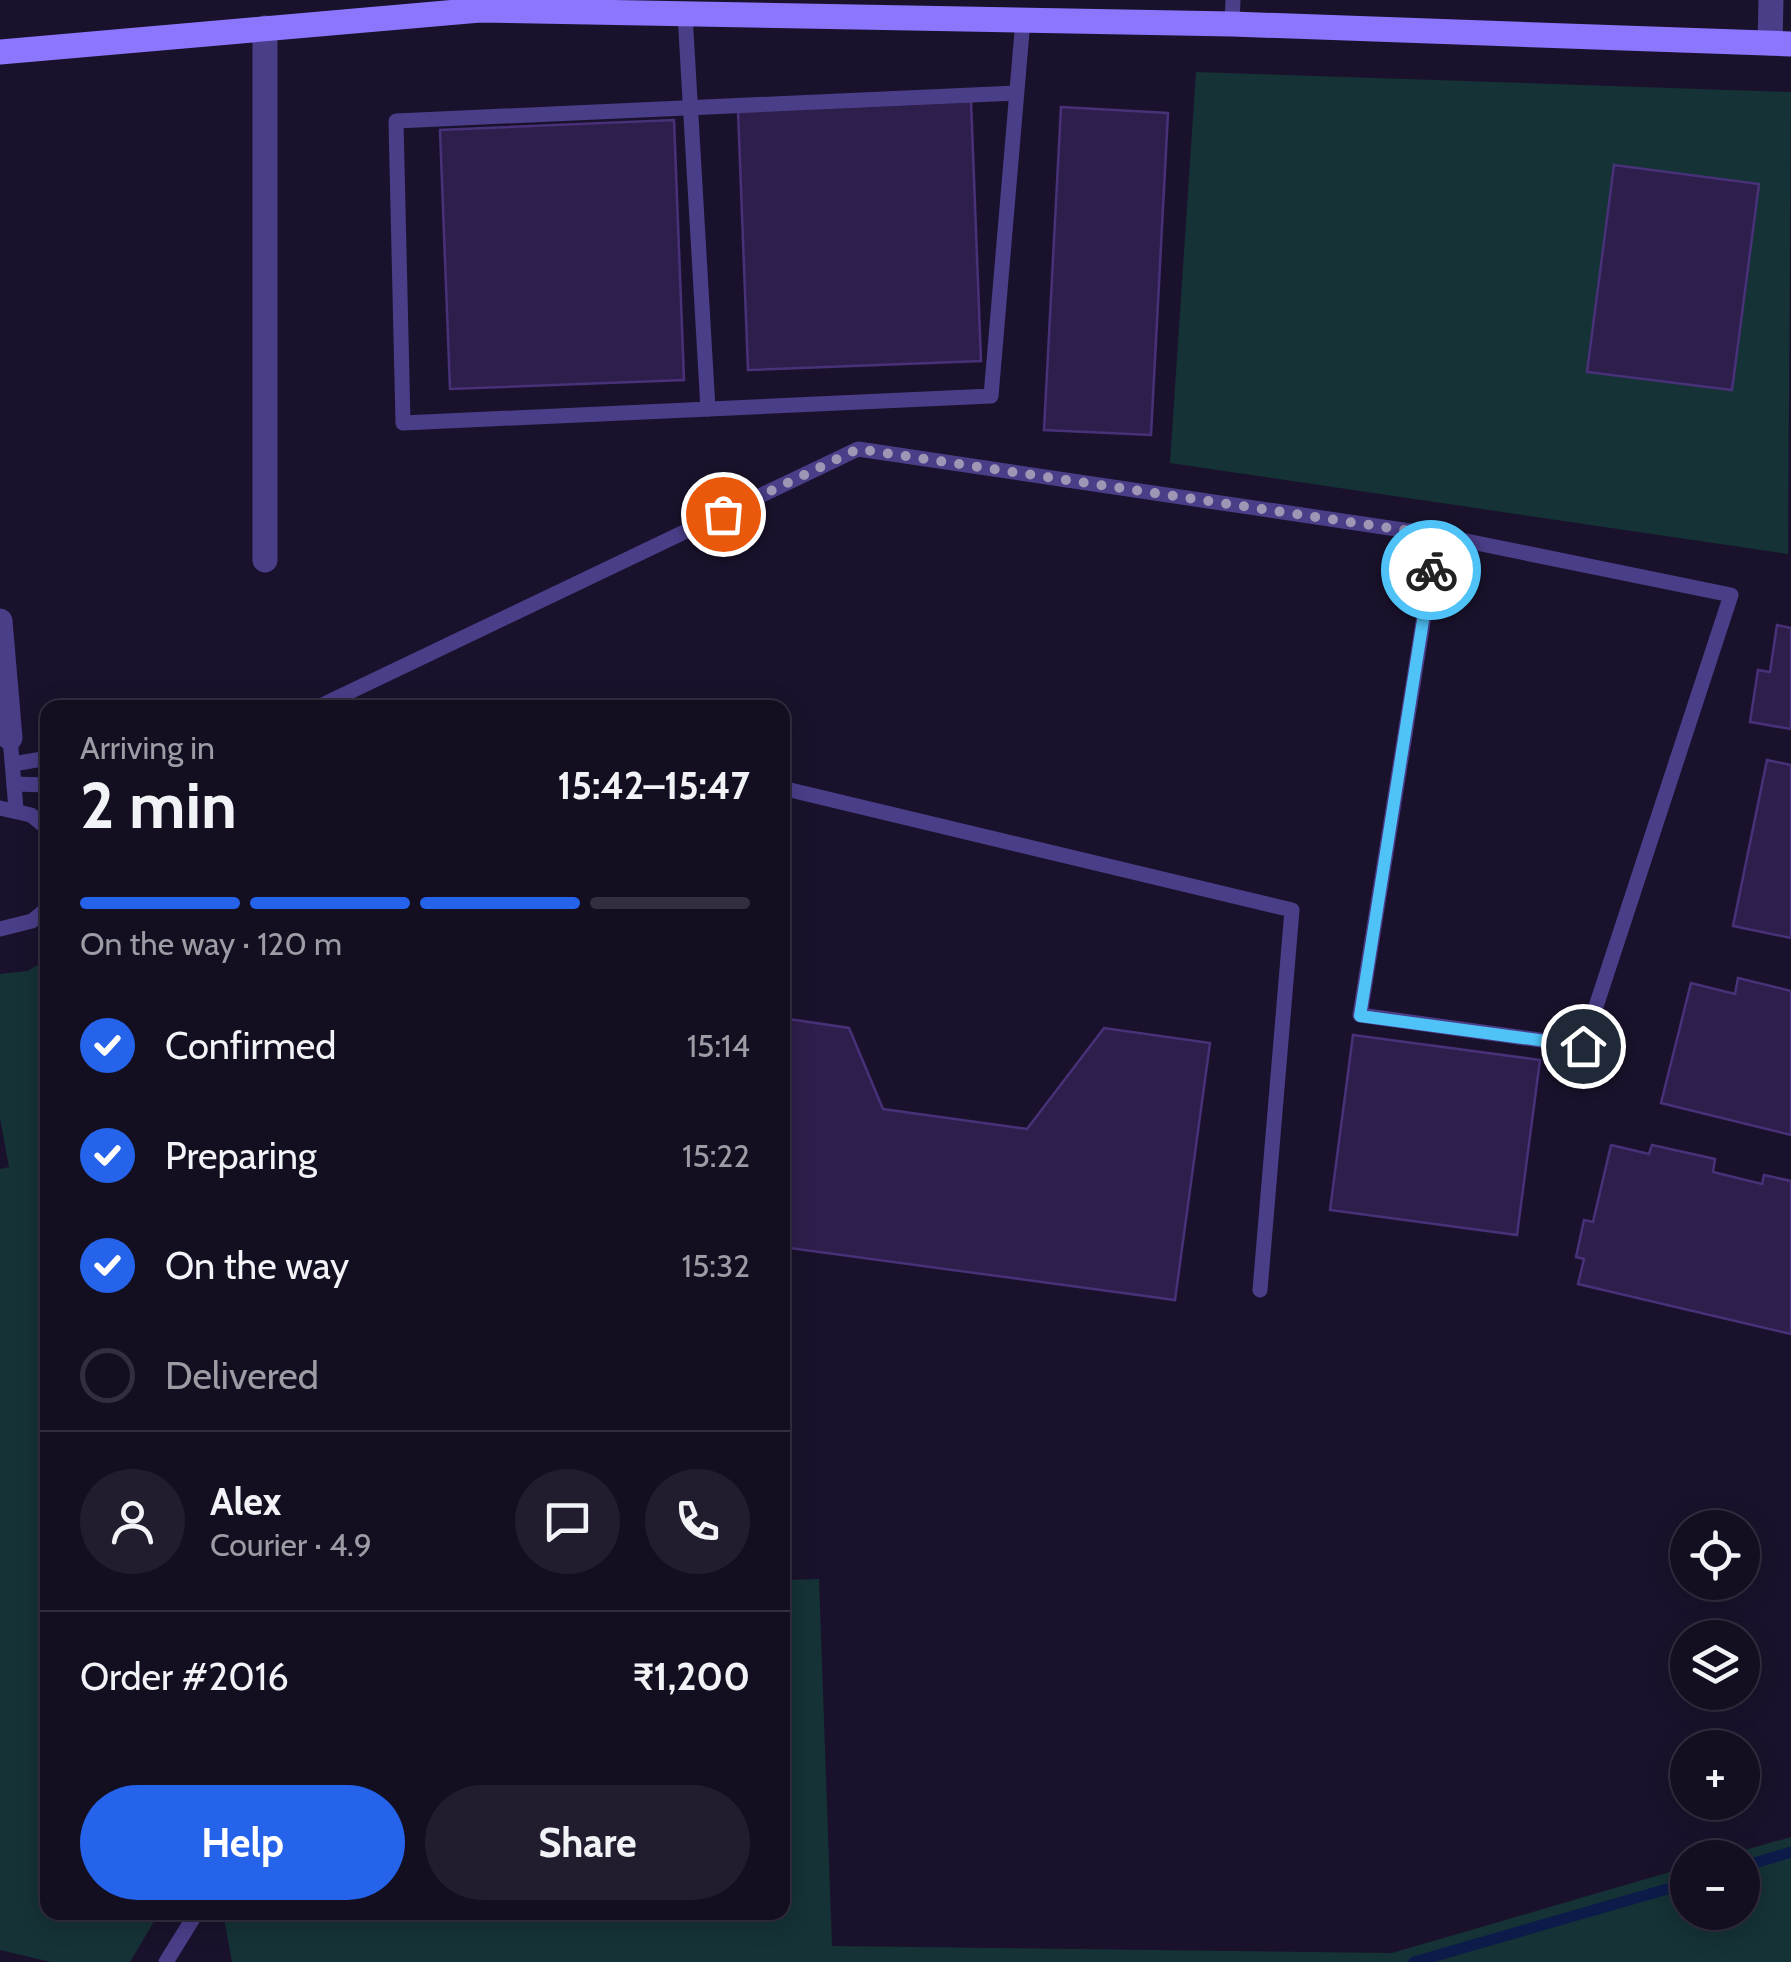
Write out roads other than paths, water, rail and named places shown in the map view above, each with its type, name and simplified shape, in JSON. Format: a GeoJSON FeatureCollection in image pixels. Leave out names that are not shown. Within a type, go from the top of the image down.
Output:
{"type":"FeatureCollection","features":[{"type":"Feature","properties":{"kind":"street"},"geometry":{"type":"LineString","coordinates":[[0,52],[480,10],[685,14],[932,9],[1024,20],[1233,12],[1781,44],[1771,0]]}},
{"type":"Feature","properties":{"kind":"street"},"geometry":{"type":"LineString","coordinates":[[265,28],[265,560]]}},
{"type":"Feature","properties":{"kind":"street"},"geometry":{"type":"LineString","coordinates":[[0,621],[12,751]]}},
{"type":"Feature","properties":{"kind":"lane"},"geometry":{"type":"LineString","coordinates":[[685,14],[694,109],[708,409]]}},
{"type":"Feature","properties":{"kind":"lane"},"geometry":{"type":"LineString","coordinates":[[1016,93],[396,122],[404,423],[991,396],[1024,20]]}},
{"type":"Feature","properties":{"kind":"lane"},"geometry":{"type":"LineString","coordinates":[[333,700],[858,449],[1437,535],[1732,596],[1583,1046],[1360,1016],[1437,535]]}},
{"type":"Feature","properties":{"kind":"lane"},"geometry":{"type":"LineString","coordinates":[[40,756],[12,751],[14,784],[8,808],[40,825]]}},
{"type":"Feature","properties":{"kind":"lane"},"geometry":{"type":"LineString","coordinates":[[14,784],[40,785]]}},
{"type":"Feature","properties":{"kind":"lane"},"geometry":{"type":"LineString","coordinates":[[790,790],[1292,910],[1260,1290]]}},
{"type":"Feature","properties":{"kind":"lane"},"geometry":{"type":"LineString","coordinates":[[0,929],[32,921],[40,914]]}},
{"type":"Feature","properties":{"kind":"lane"},"geometry":{"type":"LineString","coordinates":[[166,1962],[192,1920]]}},
{"type":"Feature","properties":{"kind":"waterway"},"geometry":{"type":"LineString","coordinates":[[1760,1861],[1791,1852]]}},
{"type":"Feature","properties":{"kind":"waterway"},"geometry":{"type":"LineString","coordinates":[[1414,1962],[1670,1888]]}}]}
